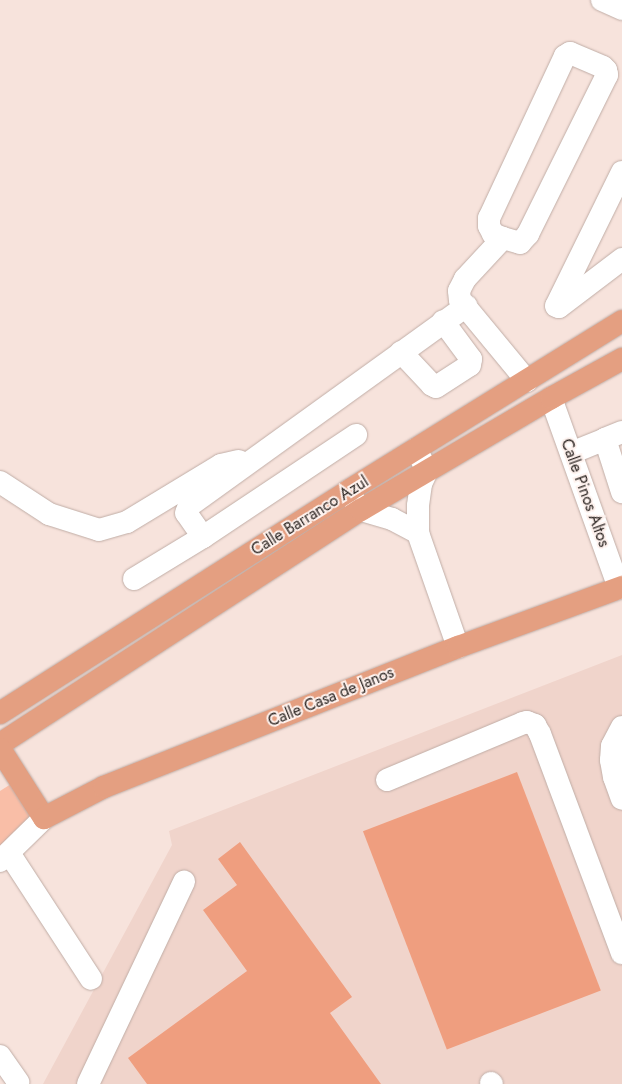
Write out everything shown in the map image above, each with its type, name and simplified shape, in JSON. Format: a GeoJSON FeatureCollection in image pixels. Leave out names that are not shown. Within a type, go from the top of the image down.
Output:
{"type":"FeatureCollection","features":[{"type":"Feature","properties":{"kind":"main road","name":"Calle Barranco Azul"},"geometry":{"type":"LineString","coordinates":[[0,713],[348,491],[622,321]]}},
{"type":"Feature","properties":{"kind":"main road","name":"Calle Barranco Azul"},"geometry":{"type":"LineString","coordinates":[[0,744],[361,510],[551,398],[622,359]]}},
{"type":"Feature","properties":{"kind":"main road","name":"Calle Casa de Janos"},"geometry":{"type":"LineString","coordinates":[[44,818],[104,787],[458,647],[620,588]]}},
{"type":"Feature","properties":{"kind":"main road"},"geometry":{"type":"LineString","coordinates":[[0,749],[44,818]]}},
{"type":"Feature","properties":{"kind":"street"},"geometry":{"type":"LineString","coordinates":[[570,53],[603,67],[606,70],[606,75],[528,234],[520,243],[503,238],[493,234],[489,226],[489,218],[565,56],[570,53]]}},
{"type":"Feature","properties":{"kind":"street"},"geometry":{"type":"LineString","coordinates":[[622,172],[556,306],[559,307],[622,259]]}},
{"type":"Feature","properties":{"kind":"street"},"geometry":{"type":"LineString","coordinates":[[503,238],[461,284],[458,291],[460,300],[527,381]]}},
{"type":"Feature","properties":{"kind":"street"},"geometry":{"type":"LineString","coordinates":[[203,537],[186,513],[186,509],[443,321],[466,306]]}},
{"type":"Feature","properties":{"kind":"street"},"geometry":{"type":"LineString","coordinates":[[401,352],[432,385],[436,387],[470,365],[472,359],[443,321]]}},
{"type":"Feature","properties":{"kind":"street","name":"Calle Pinos Altos"},"geometry":{"type":"LineString","coordinates":[[551,398],[620,588]]}},
{"type":"Feature","properties":{"kind":"street"},"geometry":{"type":"LineString","coordinates":[[134,579],[203,537],[356,435]]}},
{"type":"Feature","properties":{"kind":"street"},"geometry":{"type":"LineString","coordinates":[[571,453],[614,436],[622,492]]}},
{"type":"Feature","properties":{"kind":"street"},"geometry":{"type":"LineString","coordinates":[[416,449],[427,471],[422,484],[418,506],[418,533],[458,647]]}},
{"type":"Feature","properties":{"kind":"street"},"geometry":{"type":"LineString","coordinates":[[0,482],[49,514],[99,530],[128,522],[221,465],[257,457]]}},
{"type":"Feature","properties":{"kind":"street"},"geometry":{"type":"LineString","coordinates":[[348,491],[361,510],[392,519],[418,533]]}},
{"type":"Feature","properties":{"kind":"street"},"geometry":{"type":"LineString","coordinates":[[386,780],[523,723],[535,725],[616,920],[622,953]]}},
{"type":"Feature","properties":{"kind":"street"},"geometry":{"type":"LineString","coordinates":[[622,727],[612,746],[611,760],[614,777],[622,799]]}},
{"type":"Feature","properties":{"kind":"street"},"geometry":{"type":"LineString","coordinates":[[44,818],[4,857],[91,979]]}},
{"type":"Feature","properties":{"kind":"street"},"geometry":{"type":"LineString","coordinates":[[88,1084],[184,882]]}},
{"type":"Feature","properties":{"kind":"street"},"geometry":{"type":"LineString","coordinates":[[0,1056],[18,1082]]}},
{"type":"Feature","properties":{"kind":"shaded area"},"geometry":{"type":"Polygon","coordinates":[[[622,655],[622,1084],[43,1084],[172,845],[169,831],[622,655]]]}},
{"type":"Feature","properties":{"kind":"shaded area"},"geometry":{"type":"Polygon","coordinates":[[[11,784],[40,821],[0,852],[0,791],[11,784]]]}},
{"type":"Feature","properties":{"kind":"building"},"geometry":{"type":"Polygon","coordinates":[[[517,772],[601,990],[447,1050],[363,831],[517,772]]]}},
{"type":"Feature","properties":{"kind":"building"},"geometry":{"type":"Polygon","coordinates":[[[240,842],[352,997],[330,1013],[381,1084],[147,1084],[128,1058],[247,971],[203,910],[237,885],[218,859],[240,842]]]}}]}
